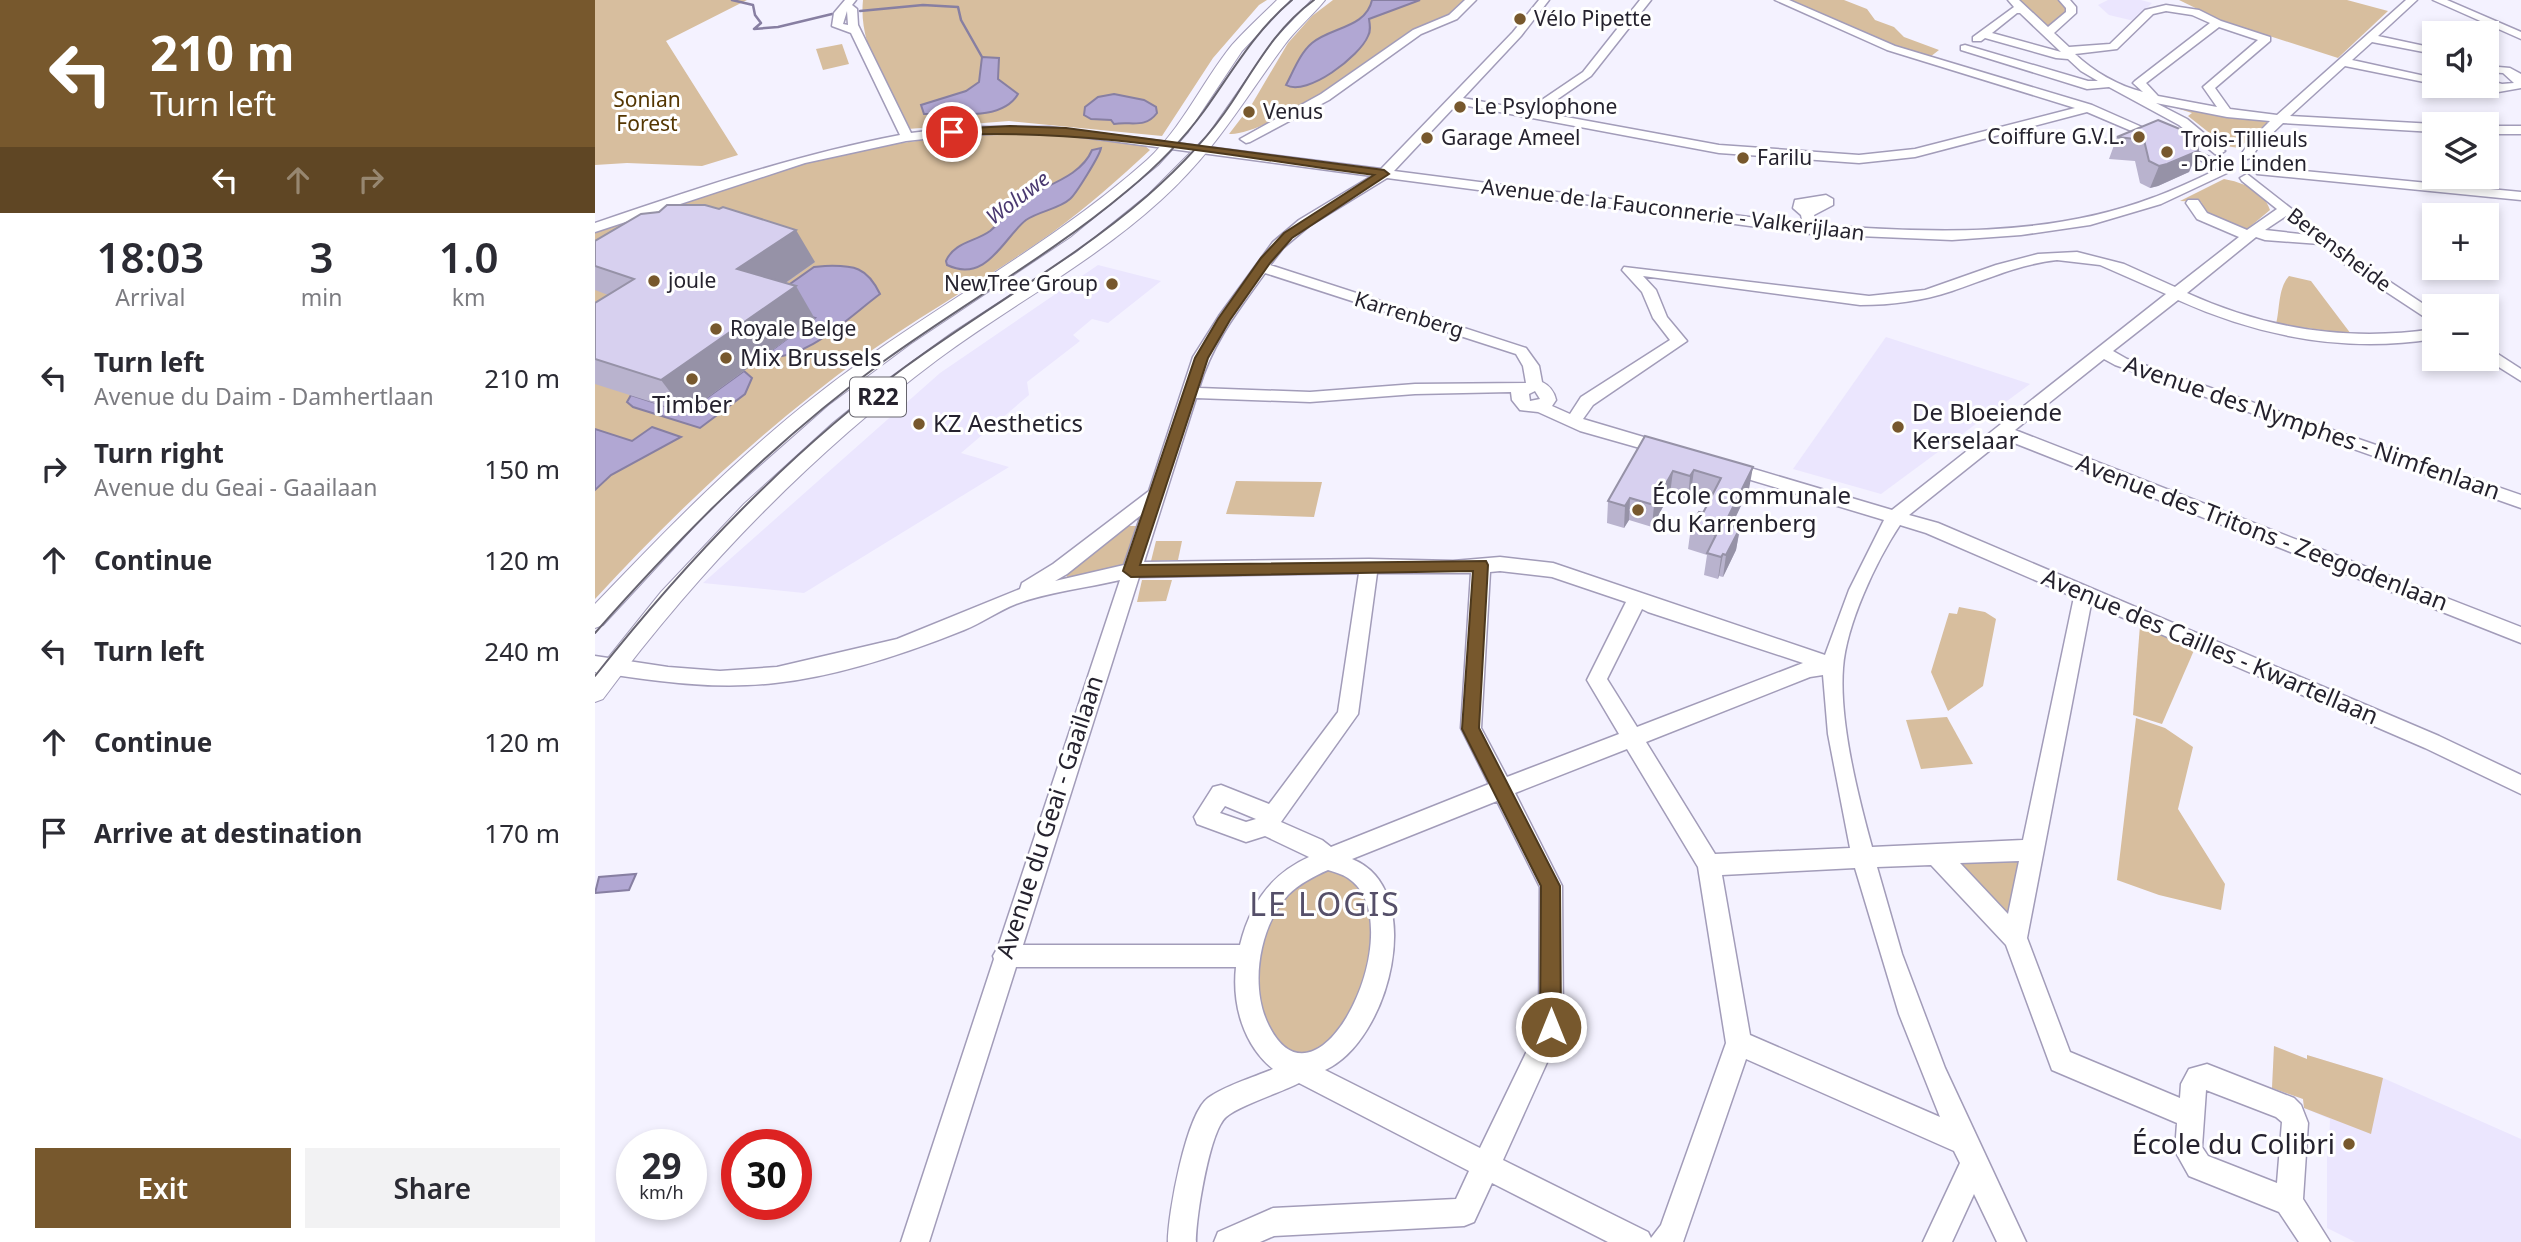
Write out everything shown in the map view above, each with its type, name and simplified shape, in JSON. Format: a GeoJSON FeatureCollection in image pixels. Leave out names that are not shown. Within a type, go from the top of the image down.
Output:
{"type":"FeatureCollection","features":[{"type":"Feature","properties":{"kind":"main road","name":"R22"},"geometry":{"type":"LineString","coordinates":[[595,619],[704,503],[821,401],[904,340],[1074,226],[1129,182],[1169,144],[1205,98],[1237,48],[1284,0]]}},
{"type":"Feature","properties":{"kind":"main road","name":"R22"},"geometry":{"type":"LineString","coordinates":[[595,692],[604,665],[793,468],[919,365],[1100,244],[1156,196],[1223,126],[1300,16],[1319,0]]}},
{"type":"Feature","properties":{"kind":"street"},"geometry":{"type":"LineString","coordinates":[[1246,139],[1325,97],[1417,32],[1454,17],[1471,0]]}},
{"type":"Feature","properties":{"kind":"street"},"geometry":{"type":"LineString","coordinates":[[1544,0],[1517,34],[1384,174],[1304,223],[1278,245],[1224,319],[1201,358],[1190,393],[1310,397],[1415,389],[1541,387],[1548,400],[1541,407],[1586,427],[1682,454]]}},
{"type":"Feature","properties":{"kind":"street"},"geometry":{"type":"LineString","coordinates":[[1528,114],[1587,74],[1646,0]]}},
{"type":"Feature","properties":{"kind":"street"},"geometry":{"type":"LineString","coordinates":[[1780,0],[1891,48],[2088,108],[2206,158]]}},
{"type":"Feature","properties":{"kind":"street"},"geometry":{"type":"LineString","coordinates":[[2045,31],[2053,30],[2071,13],[2071,7],[2064,0]]}},
{"type":"Feature","properties":{"kind":"street"},"geometry":{"type":"LineString","coordinates":[[2250,152],[2254,144],[2276,123],[2412,0]]}},
{"type":"Feature","properties":{"kind":"street"},"geometry":{"type":"LineString","coordinates":[[2438,0],[2521,36]]}},
{"type":"Feature","properties":{"kind":"street"},"geometry":{"type":"LineString","coordinates":[[2456,8],[2468,5],[2473,0]]}},
{"type":"Feature","properties":{"kind":"street"},"geometry":{"type":"LineString","coordinates":[[857,32],[837,26],[839,13],[849,3],[853,11],[853,25],[857,32],[907,137]]}},
{"type":"Feature","properties":{"kind":"street"},"geometry":{"type":"LineString","coordinates":[[2109,83],[2087,85],[1965,48],[2020,3],[2085,69],[2131,93],[2167,106],[2219,151]]}},
{"type":"Feature","properties":{"kind":"street"},"geometry":{"type":"LineString","coordinates":[[1984,34],[2060,56],[2113,47],[2149,12],[2157,9],[2172,8],[2195,12],[2217,23],[2266,39],[2209,87],[2227,113]]}},
{"type":"Feature","properties":{"kind":"street"},"geometry":{"type":"LineString","coordinates":[[2150,100],[2153,95],[2139,83],[2217,23]]}},
{"type":"Feature","properties":{"kind":"street"},"geometry":{"type":"LineString","coordinates":[[2370,38],[2422,49]]}},
{"type":"Feature","properties":{"kind":"street"},"geometry":{"type":"LineString","coordinates":[[2343,62],[2422,78]]}},
{"type":"Feature","properties":{"kind":"street"},"geometry":{"type":"LineString","coordinates":[[2499,67],[2519,78],[2520,85],[2499,88]]}},
{"type":"Feature","properties":{"kind":"street"},"geometry":{"type":"LineString","coordinates":[[2499,70],[2506,70]]}},
{"type":"Feature","properties":{"kind":"street"},"geometry":{"type":"LineString","coordinates":[[2499,87],[2503,88]]}},
{"type":"Feature","properties":{"kind":"street"},"geometry":{"type":"LineString","coordinates":[[2305,99],[2343,125]]}},
{"type":"Feature","properties":{"kind":"street"},"geometry":{"type":"LineString","coordinates":[[1456,100],[1719,149],[1859,159],[1915,153],[2088,108]]}},
{"type":"Feature","properties":{"kind":"street"},"geometry":{"type":"LineString","coordinates":[[2150,100],[2276,123],[2422,128]]}},
{"type":"Feature","properties":{"kind":"street"},"geometry":{"type":"LineString","coordinates":[[2276,123],[2288,132]]}},
{"type":"Feature","properties":{"kind":"street"},"geometry":{"type":"LineString","coordinates":[[2206,158],[2219,151],[2250,152],[2288,132],[2343,125]]}},
{"type":"Feature","properties":{"kind":"street","name":"Avenue de la Fauconnerie - Valkerijlaan"},"geometry":{"type":"LineString","coordinates":[[595,228],[812,156],[907,137],[986,130],[1042,129],[1203,148],[1811,230],[1940,236],[2029,232],[2078,224],[2152,204],[2221,173]]}},
{"type":"Feature","properties":{"kind":"street"},"geometry":{"type":"LineString","coordinates":[[2499,130],[2521,131]]}},
{"type":"Feature","properties":{"kind":"street"},"geometry":{"type":"LineString","coordinates":[[2250,152],[2262,171]]}},
{"type":"Feature","properties":{"kind":"street"},"geometry":{"type":"LineString","coordinates":[[2206,158],[2208,165],[2221,173],[2247,178],[2262,171],[2521,196]]}},
{"type":"Feature","properties":{"kind":"street","name":"Berensheide"},"geometry":{"type":"LineString","coordinates":[[2247,178],[2367,275],[2422,309]]}},
{"type":"Feature","properties":{"kind":"street"},"geometry":{"type":"LineString","coordinates":[[2193,203],[2202,216],[2252,234],[2322,240]]}},
{"type":"Feature","properties":{"kind":"street"},"geometry":{"type":"LineString","coordinates":[[2012,1242],[1961,1140],[1902,984],[1862,856],[1841,752],[1832,665],[1838,643],[1884,533],[1896,516],[2278,213],[2288,212]]}},
{"type":"Feature","properties":{"kind":"street"},"geometry":{"type":"LineString","coordinates":[[1807,213],[1811,230]]}},
{"type":"Feature","properties":{"kind":"street"},"geometry":{"type":"LineString","coordinates":[[1574,420],[1587,401],[1679,341],[1660,318],[1649,290],[1629,270],[1860,301],[1882,301],[1927,294],[2020,261],[2077,256],[2101,260],[2243,320],[2322,337],[2387,340],[2422,336]]}},
{"type":"Feature","properties":{"kind":"street","name":"Karrenberg"},"geometry":{"type":"LineString","coordinates":[[1261,267],[1521,351],[1529,360],[1534,373],[1529,387]]}},
{"type":"Feature","properties":{"kind":"street","name":"Avenue des Nymphes - Nimfenlaan"},"geometry":{"type":"LineString","coordinates":[[2103,352],[2121,362],[2521,502]]}},
{"type":"Feature","properties":{"kind":"street"},"geometry":{"type":"LineString","coordinates":[[2499,360],[2521,376]]}},
{"type":"Feature","properties":{"kind":"street","name":"Avenue du Geai - Gaailaan"},"geometry":{"type":"LineString","coordinates":[[915,1242],[1005,956],[1190,393]]}},
{"type":"Feature","properties":{"kind":"street","name":"Avenue des Tritons - Zeegodenlaan"},"geometry":{"type":"LineString","coordinates":[[2003,432],[2521,635]]}},
{"type":"Feature","properties":{"kind":"street","name":"Avenue des Cailles - Kwartellaan"},"geometry":{"type":"LineString","coordinates":[[1713,463],[1932,528],[2420,737],[2521,785]]}},
{"type":"Feature","properties":{"kind":"street"},"geometry":{"type":"LineString","coordinates":[[604,665],[668,675],[720,679],[777,675],[900,646],[959,624],[1012,598],[1060,569],[1155,495]]}},
{"type":"Feature","properties":{"kind":"street"},"geometry":{"type":"LineString","coordinates":[[1012,598],[1131,571],[1369,566],[1391,569],[1500,564],[1553,570],[1832,665]]}},
{"type":"Feature","properties":{"kind":"street"},"geometry":{"type":"LineString","coordinates":[[1228,1242],[1273,1222],[1464,1212],[1551,1027],[1551,886],[1471,729],[1481,565]]}},
{"type":"Feature","properties":{"kind":"street"},"geometry":{"type":"LineString","coordinates":[[1182,1242],[1182,1219],[1205,1123],[1217,1107],[1325,1058],[1341,1048],[1356,1033],[1376,984],[1382,954],[1381,924],[1370,884],[1361,872],[1350,865],[1330,860],[1314,847],[1270,821],[1348,714],[1369,566]]}},
{"type":"Feature","properties":{"kind":"street"},"geometry":{"type":"LineString","coordinates":[[2015,937],[2084,593]]}},
{"type":"Feature","properties":{"kind":"street"},"geometry":{"type":"LineString","coordinates":[[1637,599],[1597,675],[1597,680],[1709,864],[1739,1043],[1672,1234],[1663,1242]]}},
{"type":"Feature","properties":{"kind":"street"},"geometry":{"type":"LineString","coordinates":[[1638,1242],[1396,1122],[1312,1077],[1301,1067],[1280,1059],[1258,1035],[1250,1018],[1246,987],[1258,925],[1272,897],[1299,872],[1316,863],[1330,860],[1351,848],[1809,669],[1832,665]]}},
{"type":"Feature","properties":{"kind":"street"},"geometry":{"type":"LineString","coordinates":[[1709,864],[2031,850]]}},
{"type":"Feature","properties":{"kind":"street"},"geometry":{"type":"LineString","coordinates":[[1936,854],[2015,937],[2061,1061],[2191,1116]]}},
{"type":"Feature","properties":{"kind":"street"},"geometry":{"type":"LineString","coordinates":[[1005,956],[1250,956]]}},
{"type":"Feature","properties":{"kind":"street"},"geometry":{"type":"LineString","coordinates":[[1739,1043],[1961,1140]]}},
{"type":"Feature","properties":{"kind":"street"},"geometry":{"type":"LineString","coordinates":[[2289,1202],[2295,1123],[2292,1114],[2285,1107],[2207,1077],[2198,1078],[2194,1084],[2191,1116],[2188,1151],[2191,1158],[2199,1166],[2289,1202],[2316,1242]]}},
{"type":"Feature","properties":{"kind":"street"},"geometry":{"type":"LineString","coordinates":[[1937,1242],[1973,1166]]}},
{"type":"Feature","properties":{"kind":"shaded area"},"geometry":{"type":"Polygon","coordinates":[[[1372,0],[1420,0],[1369,19],[1370,32],[1363,44],[1332,72],[1307,85],[1286,85],[1300,57],[1312,43],[1355,22],[1363,16],[1372,0]]]}},
{"type":"Feature","properties":{"kind":"shaded area"},"geometry":{"type":"Polygon","coordinates":[[[2108,0],[2141,0],[2152,3],[2134,21],[2109,15],[2098,5],[2108,0]]]}},
{"type":"Feature","properties":{"kind":"shaded area"},"geometry":{"type":"Polygon","coordinates":[[[982,57],[999,58],[998,79],[1018,94],[1011,103],[1001,109],[975,114],[924,114],[921,105],[966,91],[979,82],[982,57]]]}},
{"type":"Feature","properties":{"kind":"shaded area"},"geometry":{"type":"Polygon","coordinates":[[[1114,94],[1144,100],[1156,107],[1157,113],[1148,121],[1114,124],[1111,120],[1091,119],[1084,115],[1085,107],[1098,97],[1114,94]]]}},
{"type":"Feature","properties":{"kind":"shaded area"},"geometry":{"type":"Polygon","coordinates":[[[1101,148],[1070,199],[1026,220],[984,264],[961,269],[947,265],[946,261],[959,246],[990,231],[1017,203],[1069,175],[1086,160],[1092,150],[1101,148]]]}},
{"type":"Feature","properties":{"kind":"shaded area"},"geometry":{"type":"Polygon","coordinates":[[[1098,265],[1161,281],[1108,323],[1092,319],[1073,335],[1080,341],[1027,382],[1029,395],[961,453],[1009,467],[804,593],[703,583],[940,373],[1098,265]]]}},
{"type":"Feature","properties":{"kind":"shaded area"},"geometry":{"type":"Polygon","coordinates":[[[814,267],[852,267],[865,273],[880,294],[810,346],[779,357],[764,356],[815,318],[763,303],[814,267]]]}},
{"type":"Feature","properties":{"kind":"shaded area","name":"De Bloeiende Kerselaar"},"geometry":{"type":"Polygon","coordinates":[[[1886,337],[2030,384],[1881,494],[1793,469],[1886,337]]]}},
{"type":"Feature","properties":{"kind":"shaded area"},"geometry":{"type":"Polygon","coordinates":[[[744,371],[752,378],[745,394],[700,428],[633,407],[627,402],[631,395],[686,413],[744,371]]]}},
{"type":"Feature","properties":{"kind":"shaded area"},"geometry":{"type":"Polygon","coordinates":[[[652,427],[681,437],[611,475],[595,490],[595,429],[632,441],[652,427]]]}},
{"type":"Feature","properties":{"kind":"shaded area"},"geometry":{"type":"Polygon","coordinates":[[[636,874],[629,890],[595,893],[599,877],[636,874]]]}},
{"type":"Feature","properties":{"kind":"shaded area"},"geometry":{"type":"Polygon","coordinates":[[[2274,1046],[2307,1059],[2307,1055],[2383,1078],[2521,1139],[2521,1242],[2355,1242],[2327,1228],[2327,1143],[2329,1144],[2330,1119],[2304,1108],[2303,1099],[2272,1088],[2274,1046]]]}},
{"type":"Feature","properties":{"kind":"green space","name":"Sonian Forest"},"geometry":{"type":"Polygon","coordinates":[[[595,0],[747,0],[666,41],[738,155],[702,166],[627,163],[595,165],[595,0]]]}},
{"type":"Feature","properties":{"kind":"green space"},"geometry":{"type":"Polygon","coordinates":[[[863,0],[1267,0],[1259,5],[1213,58],[1162,136],[1009,121],[908,129],[870,50],[865,34],[863,0]]]}},
{"type":"Feature","properties":{"kind":"green space"},"geometry":{"type":"Polygon","coordinates":[[[1333,0],[1467,0],[1453,14],[1305,104],[1247,131],[1229,134],[1252,104],[1288,43],[1312,16],[1333,0]]]}},
{"type":"Feature","properties":{"kind":"green space"},"geometry":{"type":"Polygon","coordinates":[[[1786,0],[1844,0],[1867,9],[1875,20],[1894,27],[1904,37],[1939,50],[1930,57],[1914,53],[1786,0]]]}},
{"type":"Feature","properties":{"kind":"green space"},"geometry":{"type":"Polygon","coordinates":[[[2018,0],[2059,0],[2066,11],[2050,26],[2045,26],[2018,0]]]}},
{"type":"Feature","properties":{"kind":"green space"},"geometry":{"type":"Polygon","coordinates":[[[2179,0],[2347,0],[2388,11],[2338,58],[2220,20],[2179,0]]]}},
{"type":"Feature","properties":{"kind":"green space"},"geometry":{"type":"Polygon","coordinates":[[[842,44],[849,64],[823,70],[816,49],[842,44]]]}},
{"type":"Feature","properties":{"kind":"green space"},"geometry":{"type":"Polygon","coordinates":[[[2173,107],[2269,121],[2239,148],[2226,146],[2188,116],[2192,113],[2173,107]]]}},
{"type":"Feature","properties":{"kind":"green space"},"geometry":{"type":"Polygon","coordinates":[[[990,134],[1065,136],[1145,146],[1150,150],[1103,193],[1053,232],[885,341],[790,412],[690,502],[595,599],[595,230],[796,164],[866,148],[990,134]]]}},
{"type":"Feature","properties":{"kind":"green space"},"geometry":{"type":"Polygon","coordinates":[[[2224,179],[2251,188],[2267,203],[2270,210],[2246,230],[2208,215],[2201,202],[2180,201],[2224,179]]]}},
{"type":"Feature","properties":{"kind":"green space"},"geometry":{"type":"Polygon","coordinates":[[[2289,276],[2311,281],[2351,334],[2276,324],[2281,293],[2289,276]]]}},
{"type":"Feature","properties":{"kind":"green space"},"geometry":{"type":"Polygon","coordinates":[[[1236,481],[1322,482],[1314,517],[1226,514],[1236,481]]]}},
{"type":"Feature","properties":{"kind":"green space"},"geometry":{"type":"Polygon","coordinates":[[[1123,526],[1137,526],[1123,567],[1067,578],[1066,573],[1123,526]]]}},
{"type":"Feature","properties":{"kind":"green space"},"geometry":{"type":"Polygon","coordinates":[[[1156,541],[1182,541],[1178,560],[1151,561],[1156,541]]]}},
{"type":"Feature","properties":{"kind":"green space"},"geometry":{"type":"Polygon","coordinates":[[[1142,580],[1172,580],[1166,601],[1137,602],[1142,580]]]}},
{"type":"Feature","properties":{"kind":"green space"},"geometry":{"type":"Polygon","coordinates":[[[1959,607],[1985,612],[1996,619],[1983,686],[1948,711],[1931,672],[1949,613],[1957,614],[1959,607]]]}},
{"type":"Feature","properties":{"kind":"green space"},"geometry":{"type":"Polygon","coordinates":[[[2140,625],[2195,648],[2162,724],[2133,715],[2140,625]]]}},
{"type":"Feature","properties":{"kind":"green space"},"geometry":{"type":"Polygon","coordinates":[[[1947,717],[1973,764],[1921,769],[1906,720],[1947,717]]]}},
{"type":"Feature","properties":{"kind":"green space"},"geometry":{"type":"Polygon","coordinates":[[[2136,718],[2165,728],[2193,747],[2178,809],[2225,884],[2221,910],[2159,895],[2117,880],[2136,718]]]}},
{"type":"Feature","properties":{"kind":"green space"},"geometry":{"type":"Polygon","coordinates":[[[2020,861],[2009,915],[2006,915],[1957,862],[2020,861]]]}},
{"type":"Feature","properties":{"kind":"green space"},"geometry":{"type":"Polygon","coordinates":[[[1331,868],[1343,871],[1368,901],[1373,954],[1348,1027],[1313,1053],[1292,1052],[1272,1037],[1263,1020],[1259,1000],[1260,955],[1272,915],[1281,899],[1298,885],[1331,868]]]}},
{"type":"Feature","properties":{"kind":"green space"},"geometry":{"type":"Polygon","coordinates":[[[2274,1046],[2307,1059],[2307,1055],[2383,1078],[2371,1134],[2304,1108],[2303,1099],[2272,1088],[2274,1046]]]}},
{"type":"Feature","properties":{"kind":"building"},"geometry":{"type":"Polygon","coordinates":[[[2158,120],[2192,134],[2198,151],[2159,166],[2149,161],[2144,140],[2117,137],[2158,120]]]}},
{"type":"Feature","properties":{"kind":"building","name":"Royale Belge"},"geometry":{"type":"Polygon","coordinates":[[[667,205],[705,205],[719,209],[723,207],[796,230],[737,269],[796,286],[661,380],[595,359],[595,303],[634,279],[595,266],[595,241],[641,214],[659,212],[667,205]]]}},
{"type":"Feature","properties":{"kind":"building"},"geometry":{"type":"Polygon","coordinates":[[[1645,436],[1753,467],[1727,519],[1731,520],[1729,525],[1740,528],[1726,555],[1721,557],[1707,553],[1716,535],[1691,527],[1699,512],[1703,513],[1721,478],[1694,470],[1690,476],[1673,471],[1654,505],[1630,498],[1625,506],[1608,501],[1645,436]]]}},
{"type":"Feature","properties":{"kind":"waterway"},"geometry":{"type":"LineString","coordinates":[[732,0],[753,5],[755,15],[761,23],[754,29],[778,27],[832,14]]}},
{"type":"Feature","properties":{"kind":"waterway"},"geometry":{"type":"LineString","coordinates":[[860,11],[923,5],[958,7],[961,20],[982,57]]}},
{"type":"Feature","properties":{"kind":"tram line"},"geometry":{"type":"LineString","coordinates":[[595,633],[662,559],[732,489],[844,391],[914,340],[1038,258],[1148,173],[1187,133],[1266,25],[1292,0]]}},
{"type":"Feature","properties":{"kind":"tram line"},"geometry":{"type":"LineString","coordinates":[[595,676],[702,551],[740,511],[820,436],[935,345],[1089,242],[1171,174],[1214,128],[1278,35],[1314,0]]}},
{"type":"Feature","properties":{"kind":"place","name":"Vélo Pipette"},"geometry":{"type":"Point","coordinates":[1520,19]}},
{"type":"Feature","properties":{"kind":"place","name":"Le Psylophone"},"geometry":{"type":"Point","coordinates":[1460,107]}},
{"type":"Feature","properties":{"kind":"place","name":"Venus"},"geometry":{"type":"Point","coordinates":[1249,112]}},
{"type":"Feature","properties":{"kind":"place","name":"Coiffure G.V.L."},"geometry":{"type":"Point","coordinates":[2139,137]}},
{"type":"Feature","properties":{"kind":"place","name":"Garage Ameel"},"geometry":{"type":"Point","coordinates":[1427,138]}},
{"type":"Feature","properties":{"kind":"place","name":"Trois-Tillieuls - Drie Linden"},"geometry":{"type":"Point","coordinates":[2167,152]}},
{"type":"Feature","properties":{"kind":"place","name":"Farilu"},"geometry":{"type":"Point","coordinates":[1743,158]}},
{"type":"Feature","properties":{"kind":"place","name":"joule"},"geometry":{"type":"Point","coordinates":[654,281]}},
{"type":"Feature","properties":{"kind":"place","name":"NewTree Group"},"geometry":{"type":"Point","coordinates":[1112,284]}},
{"type":"Feature","properties":{"kind":"place","name":"Royale Belge"},"geometry":{"type":"Point","coordinates":[716,329]}},
{"type":"Feature","properties":{"kind":"place","name":"Mix Brussels"},"geometry":{"type":"Point","coordinates":[726,358]}},
{"type":"Feature","properties":{"kind":"place","name":"Timber"},"geometry":{"type":"Point","coordinates":[692,379]}},
{"type":"Feature","properties":{"kind":"place","name":"KZ Aesthetics"},"geometry":{"type":"Point","coordinates":[919,424]}},
{"type":"Feature","properties":{"kind":"place","name":"De Bloeiende Kerselaar"},"geometry":{"type":"Point","coordinates":[1898,427]}},
{"type":"Feature","properties":{"kind":"place","name":"École communale du Karrenberg"},"geometry":{"type":"Point","coordinates":[1638,510]}},
{"type":"Feature","properties":{"kind":"place","name":"École du Colibri"},"geometry":{"type":"Point","coordinates":[2349,1144]}},
{"type":"Feature","properties":{"kind":"district","name":"LE LOGIS"},"geometry":{"type":"Point","coordinates":[1325,905]}},
{"type":"Feature","properties":{"kind":"route"},"geometry":{"type":"LineString","coordinates":[[952,132],[1010,129],[1066,131],[1384,174],[1288,235],[1265,261],[1224,319],[1201,358],[1178,435],[1155,495],[1131,571],[1369,566],[1391,569],[1453,568],[1481,565],[1471,729],[1551,886],[1551,1027]]}},
{"type":"Feature","properties":{"kind":"water label","name":"Woluwe"},"geometry":{"type":"Point","coordinates":[1018,198]}}]}
